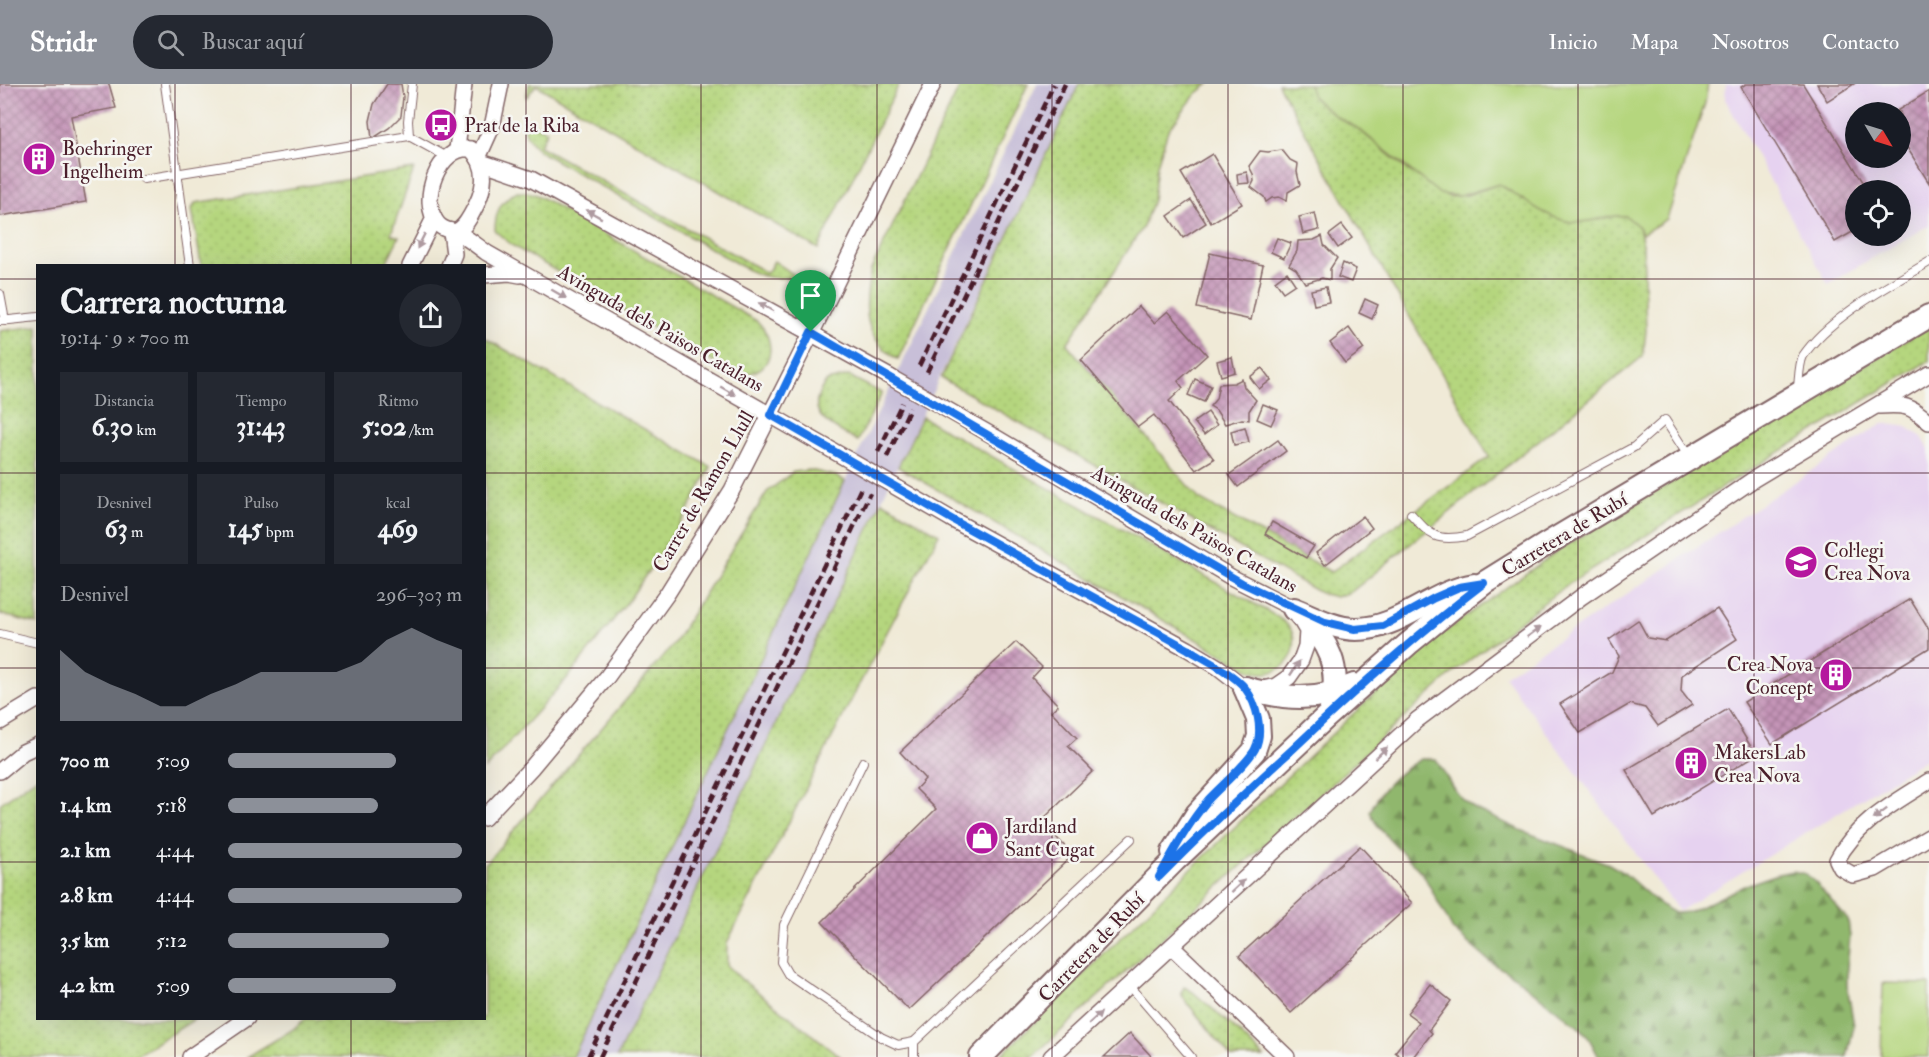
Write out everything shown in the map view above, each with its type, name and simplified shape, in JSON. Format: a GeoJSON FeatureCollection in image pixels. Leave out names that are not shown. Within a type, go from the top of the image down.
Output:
{"type":"FeatureCollection","features":[{"type":"Feature","properties":{"kind":"main road","name":"Carretera de Rubí"},"geometry":{"type":"LineString","coordinates":[[981,1057],[1159,877],[1325,718],[1429,626],[1484,583],[1545,544],[1929,316]]}},
{"type":"Feature","properties":{"kind":"main road"},"geometry":{"type":"LineString","coordinates":[[1294,609],[1325,622],[1355,629],[1383,626],[1459,587],[1484,583]]}},
{"type":"Feature","properties":{"kind":"main road"},"geometry":{"type":"LineString","coordinates":[[1294,609],[1309,623],[1324,644],[1335,666],[1334,694],[1325,718]]}},
{"type":"Feature","properties":{"kind":"main road"},"geometry":{"type":"LineString","coordinates":[[1245,688],[1274,696],[1301,697],[1334,694],[1368,680]]}},
{"type":"Feature","properties":{"kind":"main road"},"geometry":{"type":"LineString","coordinates":[[1159,877],[1184,832],[1197,814],[1254,751],[1259,736],[1258,719],[1245,688]]}},
{"type":"Feature","properties":{"kind":"street"},"geometry":{"type":"LineString","coordinates":[[452,153],[464,84]]}},
{"type":"Feature","properties":{"kind":"street"},"geometry":{"type":"LineString","coordinates":[[479,160],[492,127],[501,84]]}},
{"type":"Feature","properties":{"kind":"street","name":"Carrer de Ramon Llull"},"geometry":{"type":"LineString","coordinates":[[486,816],[532,767],[607,677],[667,594],[732,490],[933,84]]}},
{"type":"Feature","properties":{"kind":"street"},"geometry":{"type":"LineString","coordinates":[[462,148],[471,149],[479,160],[484,176],[483,188],[466,223],[460,230],[453,231],[438,224],[434,218],[430,200],[436,173],[452,153],[462,148]]}},
{"type":"Feature","properties":{"kind":"street","name":"Avinguda dels Països Catalans"},"geometry":{"type":"LineString","coordinates":[[453,231],[527,276],[953,520],[1188,649],[1218,667],[1245,688],[1263,689],[1276,686],[1289,677],[1301,660],[1306,646],[1307,630],[1294,609],[1242,583],[995,437],[811,332],[531,180],[479,160]]}},
{"type":"Feature","properties":{"kind":"street"},"geometry":{"type":"LineString","coordinates":[[411,264],[434,218]]}},
{"type":"Feature","properties":{"kind":"street"},"geometry":{"type":"LineString","coordinates":[[450,264],[454,254],[453,231]]}},
{"type":"Feature","properties":{"kind":"street"},"geometry":{"type":"LineString","coordinates":[[486,275],[509,273],[527,276]]}},
{"type":"Feature","properties":{"kind":"street"},"geometry":{"type":"LineString","coordinates":[[1052,1057],[1417,720],[1472,677],[1581,597],[1754,479],[1929,374]]}},
{"type":"Feature","properties":{"kind":"street"},"geometry":{"type":"LineString","coordinates":[[1876,406],[1898,404],[1911,407],[1929,422]]}},
{"type":"Feature","properties":{"kind":"street"},"geometry":{"type":"LineString","coordinates":[[0,722],[36,700]]}},
{"type":"Feature","properties":{"kind":"street"},"geometry":{"type":"LineString","coordinates":[[0,771],[23,752],[36,746]]}},
{"type":"Feature","properties":{"kind":"street"},"geometry":{"type":"LineString","coordinates":[[1929,781],[1856,832],[1837,860],[1841,868],[1853,875],[1875,869],[1929,837]]}},
{"type":"Feature","properties":{"kind":"street"},"geometry":{"type":"LineString","coordinates":[[1172,947],[1287,1057]]}},
{"type":"Feature","properties":{"kind":"street"},"geometry":{"type":"LineString","coordinates":[[190,1057],[244,1020]]}},
{"type":"Feature","properties":{"kind":"lane"},"geometry":{"type":"LineString","coordinates":[[165,84],[190,264]]}},
{"type":"Feature","properties":{"kind":"lane"},"geometry":{"type":"LineString","coordinates":[[409,136],[408,121],[412,84]]}},
{"type":"Feature","properties":{"kind":"lane"},"geometry":{"type":"LineString","coordinates":[[144,179],[409,136],[452,153]]}},
{"type":"Feature","properties":{"kind":"lane"},"geometry":{"type":"LineString","coordinates":[[1797,395],[1802,358],[1834,323],[1882,290],[1929,262]]}},
{"type":"Feature","properties":{"kind":"lane"},"geometry":{"type":"LineString","coordinates":[[0,294],[2,321],[36,317]]}},
{"type":"Feature","properties":{"kind":"lane"},"geometry":{"type":"LineString","coordinates":[[1410,514],[1432,536],[1454,538],[1467,536],[1634,447],[1665,420],[1689,458]]}},
{"type":"Feature","properties":{"kind":"lane"},"geometry":{"type":"LineString","coordinates":[[0,634],[36,643]]}},
{"type":"Feature","properties":{"kind":"lane"},"geometry":{"type":"LineString","coordinates":[[863,762],[784,925],[781,962],[788,974],[881,1037],[898,1045],[914,1042],[1131,839]]}},
{"type":"Feature","properties":{"kind":"lane"},"geometry":{"type":"LineString","coordinates":[[1130,986],[1191,1057]]}},
{"type":"Feature","properties":{"kind":"lane"},"geometry":{"type":"LineString","coordinates":[[914,1042],[914,1057]]}},
{"type":"Feature","properties":{"kind":"shaded area"},"geometry":{"type":"Polygon","coordinates":[[[1037,84],[1079,84],[617,1057],[573,1057],[845,481],[1037,84]]]}},
{"type":"Feature","properties":{"kind":"shaded area"},"geometry":{"type":"Polygon","coordinates":[[[1726,84],[1929,84],[1929,225],[1911,236],[1911,180],[1845,180],[1845,246],[1893,246],[1828,284],[1725,99],[1726,84]]]}},
{"type":"Feature","properties":{"kind":"shaded area","name":"Col·legi Crea Nova"},"geometry":{"type":"Polygon","coordinates":[[[1883,423],[1907,427],[1922,437],[1929,449],[1929,757],[1679,911],[1504,676],[1883,423]]]}},
{"type":"Feature","properties":{"kind":"green space"},"geometry":{"type":"Polygon","coordinates":[[[529,84],[899,84],[818,249],[536,85],[526,98],[529,84]]]}},
{"type":"Feature","properties":{"kind":"green space"},"geometry":{"type":"Polygon","coordinates":[[[961,84],[1028,84],[898,359],[877,341],[868,321],[867,297],[871,270],[961,84]]]}},
{"type":"Feature","properties":{"kind":"green space"},"geometry":{"type":"Polygon","coordinates":[[[1079,84],[1209,84],[1196,94],[1168,130],[1157,165],[1153,200],[1143,227],[1067,344],[1199,499],[1331,572],[1489,457],[1278,84],[1309,84],[1313,97],[1318,102],[1337,117],[1357,128],[1406,169],[1449,197],[1467,195],[1499,184],[1546,213],[1566,221],[1582,222],[1613,216],[1627,216],[1639,227],[1643,244],[1646,331],[1643,356],[1351,592],[1336,597],[1320,593],[941,378],[1079,84]]]}},
{"type":"Feature","properties":{"kind":"green space"},"geometry":{"type":"Polygon","coordinates":[[[1309,84],[1708,84],[1705,103],[1667,219],[1642,234],[1639,227],[1626,216],[1582,222],[1556,218],[1499,184],[1459,196],[1440,194],[1357,128],[1337,117],[1318,102],[1313,97],[1309,84]]]}},
{"type":"Feature","properties":{"kind":"green space"},"geometry":{"type":"Polygon","coordinates":[[[523,119],[547,131],[539,146],[767,273],[774,261],[796,276],[773,278],[750,271],[544,154],[529,139],[523,119]]]}},
{"type":"Feature","properties":{"kind":"green space"},"geometry":{"type":"Polygon","coordinates":[[[414,169],[391,234],[399,237],[386,264],[201,264],[192,209],[195,203],[414,169]]]}},
{"type":"Feature","properties":{"kind":"green space"},"geometry":{"type":"Polygon","coordinates":[[[517,192],[537,195],[757,321],[764,329],[770,347],[766,363],[751,373],[738,374],[727,370],[513,246],[495,231],[495,224],[497,213],[503,203],[517,192]]]}},
{"type":"Feature","properties":{"kind":"green space"},"geometry":{"type":"Polygon","coordinates":[[[36,326],[36,624],[0,614],[0,331],[36,326]]]}},
{"type":"Feature","properties":{"kind":"green space"},"geometry":{"type":"Polygon","coordinates":[[[1929,326],[1929,361],[1564,587],[1453,673],[1032,1057],[999,1057],[1424,646],[1559,550],[1929,326]]]}},
{"type":"Feature","properties":{"kind":"green space"},"geometry":{"type":"Polygon","coordinates":[[[486,339],[711,467],[684,518],[629,600],[570,675],[486,768],[486,339]]]}},
{"type":"Feature","properties":{"kind":"green space"},"geometry":{"type":"Polygon","coordinates":[[[849,376],[882,393],[858,441],[829,424],[818,411],[819,392],[827,381],[849,376]]]}},
{"type":"Feature","properties":{"kind":"green space"},"geometry":{"type":"Polygon","coordinates":[[[922,417],[1278,618],[1290,627],[1292,632],[1294,648],[1292,655],[1283,666],[1269,673],[1259,673],[1244,667],[898,467],[922,417]]]}},
{"type":"Feature","properties":{"kind":"green space"},"geometry":{"type":"Polygon","coordinates":[[[810,470],[836,476],[845,481],[573,1057],[247,1057],[292,1030],[304,1020],[486,1020],[486,863],[673,645],[767,492],[793,472],[810,470]]]}},
{"type":"Feature","properties":{"kind":"green space"},"geometry":{"type":"Polygon","coordinates":[[[882,501],[939,534],[727,943],[727,965],[740,978],[841,1057],[617,1057],[882,501]]]}},
{"type":"Feature","properties":{"kind":"green space"},"geometry":{"type":"Polygon","coordinates":[[[1421,759],[1436,759],[1453,788],[1475,809],[1518,829],[1609,864],[1623,872],[1659,904],[1675,913],[1690,912],[1746,885],[1778,874],[1793,871],[1806,874],[1848,920],[1850,936],[1847,985],[1854,1026],[1847,1057],[1599,1057],[1587,1035],[1576,1025],[1515,977],[1489,961],[1453,930],[1423,874],[1379,828],[1370,812],[1374,803],[1397,775],[1421,759]]]}},
{"type":"Feature","properties":{"kind":"green space"},"geometry":{"type":"Polygon","coordinates":[[[36,778],[36,1020],[193,1020],[133,1057],[0,1057],[0,804],[36,778]]]}},
{"type":"Feature","properties":{"kind":"green space"},"geometry":{"type":"Polygon","coordinates":[[[1883,983],[1929,984],[1929,1057],[1881,1057],[1883,983]]]}},
{"type":"Feature","properties":{"kind":"green space"},"geometry":{"type":"Polygon","coordinates":[[[1184,987],[1230,1024],[1264,1057],[1231,1057],[1185,1000],[1181,993],[1184,987]]]}},
{"type":"Feature","properties":{"kind":"building","name":"Boehringer Ingelheim"},"geometry":{"type":"Polygon","coordinates":[[[0,84],[109,84],[116,108],[71,116],[86,202],[0,216],[0,84]]]}},
{"type":"Feature","properties":{"kind":"building"},"geometry":{"type":"Polygon","coordinates":[[[387,84],[401,84],[403,97],[401,116],[389,128],[372,139],[370,121],[374,104],[387,84]]]}},
{"type":"Feature","properties":{"kind":"building"},"geometry":{"type":"Polygon","coordinates":[[[1746,84],[1803,84],[1845,152],[1845,168],[1855,168],[1862,180],[1845,180],[1845,236],[1835,242],[1741,87],[1746,84]]]}},
{"type":"Feature","properties":{"kind":"building"},"geometry":{"type":"Polygon","coordinates":[[[1817,84],[1854,84],[1827,101],[1817,84]]]}},
{"type":"Feature","properties":{"kind":"building"},"geometry":{"type":"Polygon","coordinates":[[[1929,91],[1929,183],[1911,154],[1911,102],[1929,91]]]}},
{"type":"Feature","properties":{"kind":"building"},"geometry":{"type":"Polygon","coordinates":[[[1282,150],[1290,160],[1298,164],[1300,185],[1288,192],[1287,201],[1279,197],[1266,202],[1264,197],[1251,187],[1254,181],[1249,166],[1260,151],[1282,150]]]}},
{"type":"Feature","properties":{"kind":"building"},"geometry":{"type":"Polygon","coordinates":[[[1212,154],[1242,204],[1211,223],[1181,173],[1212,154]]]}},
{"type":"Feature","properties":{"kind":"building"},"geometry":{"type":"Polygon","coordinates":[[[1247,172],[1249,183],[1238,184],[1237,174],[1247,172]]]}},
{"type":"Feature","properties":{"kind":"building"},"geometry":{"type":"Polygon","coordinates":[[[1191,200],[1206,223],[1183,238],[1168,216],[1191,200]]]}},
{"type":"Feature","properties":{"kind":"building"},"geometry":{"type":"Polygon","coordinates":[[[1315,213],[1319,230],[1303,234],[1299,217],[1315,213]]]}},
{"type":"Feature","properties":{"kind":"building"},"geometry":{"type":"Polygon","coordinates":[[[1342,225],[1352,238],[1338,248],[1329,235],[1342,225]]]}},
{"type":"Feature","properties":{"kind":"building"},"geometry":{"type":"Polygon","coordinates":[[[1322,236],[1324,245],[1337,258],[1330,269],[1330,280],[1322,278],[1305,283],[1296,269],[1289,265],[1297,251],[1298,241],[1314,240],[1322,236]]]}},
{"type":"Feature","properties":{"kind":"building"},"geometry":{"type":"Polygon","coordinates":[[[1277,238],[1291,243],[1284,258],[1271,252],[1277,238]]]}},
{"type":"Feature","properties":{"kind":"building"},"geometry":{"type":"Polygon","coordinates":[[[1210,253],[1263,265],[1251,320],[1197,308],[1210,253]]]}},
{"type":"Feature","properties":{"kind":"building"},"geometry":{"type":"Polygon","coordinates":[[[1343,263],[1356,269],[1351,282],[1338,277],[1343,263]]]}},
{"type":"Feature","properties":{"kind":"building"},"geometry":{"type":"Polygon","coordinates":[[[1287,272],[1295,284],[1283,292],[1275,281],[1287,272]]]}},
{"type":"Feature","properties":{"kind":"building"},"geometry":{"type":"Polygon","coordinates":[[[1326,287],[1329,302],[1314,305],[1311,290],[1326,287]]]}},
{"type":"Feature","properties":{"kind":"building"},"geometry":{"type":"Polygon","coordinates":[[[1365,299],[1378,305],[1372,319],[1359,313],[1365,299]]]}},
{"type":"Feature","properties":{"kind":"building"},"geometry":{"type":"Polygon","coordinates":[[[1139,306],[1154,323],[1168,311],[1207,355],[1178,381],[1183,388],[1169,401],[1214,459],[1196,470],[1154,415],[1138,427],[1081,360],[1139,306]]]}},
{"type":"Feature","properties":{"kind":"building"},"geometry":{"type":"Polygon","coordinates":[[[1349,328],[1364,349],[1345,363],[1330,343],[1349,328]]]}},
{"type":"Feature","properties":{"kind":"building"},"geometry":{"type":"Polygon","coordinates":[[[1232,357],[1235,372],[1221,376],[1217,361],[1232,357]]]}},
{"type":"Feature","properties":{"kind":"building"},"geometry":{"type":"Polygon","coordinates":[[[1262,368],[1271,380],[1259,389],[1250,377],[1262,368]]]}},
{"type":"Feature","properties":{"kind":"building"},"geometry":{"type":"Polygon","coordinates":[[[1195,379],[1211,386],[1204,402],[1188,395],[1195,379]]]}},
{"type":"Feature","properties":{"kind":"building"},"geometry":{"type":"Polygon","coordinates":[[[1242,379],[1244,387],[1256,400],[1249,411],[1249,420],[1242,419],[1225,424],[1216,410],[1210,406],[1216,399],[1219,384],[1234,383],[1242,379]]]}},
{"type":"Feature","properties":{"kind":"building"},"geometry":{"type":"Polygon","coordinates":[[[1263,404],[1278,410],[1271,425],[1257,419],[1263,404]]]}},
{"type":"Feature","properties":{"kind":"building"},"geometry":{"type":"Polygon","coordinates":[[[1208,412],[1217,425],[1204,435],[1194,422],[1208,412]]]}},
{"type":"Feature","properties":{"kind":"building"},"geometry":{"type":"Polygon","coordinates":[[[1245,427],[1249,442],[1234,445],[1231,431],[1245,427]]]}},
{"type":"Feature","properties":{"kind":"building"},"geometry":{"type":"Polygon","coordinates":[[[1278,440],[1286,451],[1238,487],[1229,475],[1278,440]]]}},
{"type":"Feature","properties":{"kind":"building"},"geometry":{"type":"Polygon","coordinates":[[[1363,516],[1372,528],[1325,565],[1316,553],[1363,516]]]}},
{"type":"Feature","properties":{"kind":"building"},"geometry":{"type":"Polygon","coordinates":[[[1272,522],[1314,546],[1306,558],[1265,534],[1272,522]]]}},
{"type":"Feature","properties":{"kind":"building","name":"Crea Nova Concept"},"geometry":{"type":"Polygon","coordinates":[[[1910,599],[1929,630],[1929,648],[1772,744],[1744,702],[1910,599]]]}},
{"type":"Feature","properties":{"kind":"building"},"geometry":{"type":"Polygon","coordinates":[[[1717,608],[1737,639],[1682,675],[1681,691],[1692,705],[1658,726],[1645,708],[1630,704],[1580,733],[1560,704],[1612,672],[1619,656],[1609,640],[1638,620],[1648,638],[1666,641],[1717,608]]]}},
{"type":"Feature","properties":{"kind":"building","name":"Jardiland Sant Cugat"},"geometry":{"type":"Polygon","coordinates":[[[1016,642],[1042,667],[1032,678],[1058,705],[1051,711],[1077,738],[1068,746],[1093,771],[1041,821],[1073,855],[909,1010],[822,922],[936,809],[916,789],[925,779],[900,752],[1016,642]]]}},
{"type":"Feature","properties":{"kind":"building","name":"MakersLab Crea Nova"},"geometry":{"type":"Polygon","coordinates":[[[1728,709],[1756,755],[1654,817],[1626,770],[1728,709]]]}},
{"type":"Feature","properties":{"kind":"building"},"geometry":{"type":"Polygon","coordinates":[[[1360,846],[1412,903],[1291,1013],[1239,956],[1360,846]]]}},
{"type":"Feature","properties":{"kind":"building"},"geometry":{"type":"Polygon","coordinates":[[[1430,984],[1451,1001],[1429,1030],[1432,1033],[1413,1057],[1401,1057],[1395,1052],[1419,1022],[1407,1013],[1430,984]]]}},
{"type":"Feature","properties":{"kind":"building"},"geometry":{"type":"Polygon","coordinates":[[[1130,1033],[1152,1057],[1104,1057],[1130,1033]]]}},
{"type":"Feature","properties":{"kind":"railway"},"geometry":{"type":"LineString","coordinates":[[919,366],[1054,84]]}},
{"type":"Feature","properties":{"kind":"railway"},"geometry":{"type":"LineString","coordinates":[[927,372],[1065,84]]}},
{"type":"Feature","properties":{"kind":"railway"},"geometry":{"type":"LineString","coordinates":[[878,452],[902,403]]}},
{"type":"Feature","properties":{"kind":"railway"},"geometry":{"type":"LineString","coordinates":[[887,457],[910,408]]}},
{"type":"Feature","properties":{"kind":"railway"},"geometry":{"type":"LineString","coordinates":[[588,1057],[861,488]]}},
{"type":"Feature","properties":{"kind":"railway"},"geometry":{"type":"LineString","coordinates":[[600,1057],[870,493]]}},
{"type":"Feature","properties":{"kind":"place","name":"Prat de la Riba"},"geometry":{"type":"Point","coordinates":[441,125]}},
{"type":"Feature","properties":{"kind":"place","name":"Boehringer Ingelheim"},"geometry":{"type":"Point","coordinates":[39,159]}},
{"type":"Feature","properties":{"kind":"place","name":"Col·legi Crea Nova"},"geometry":{"type":"Point","coordinates":[1801,562]}},
{"type":"Feature","properties":{"kind":"place","name":"Crea Nova Concept"},"geometry":{"type":"Point","coordinates":[1836,675]}},
{"type":"Feature","properties":{"kind":"place","name":"MakersLab Crea Nova"},"geometry":{"type":"Point","coordinates":[1691,763]}},
{"type":"Feature","properties":{"kind":"place","name":"Jardiland Sant Cugat"},"geometry":{"type":"Point","coordinates":[982,838]}},
{"type":"Feature","properties":{"kind":"route"},"geometry":{"type":"LineString","coordinates":[[811,332],[995,437],[1242,583],[1325,622],[1355,629],[1383,626],[1459,587],[1484,583],[1429,626],[1325,718],[1159,877],[1184,832],[1197,814],[1254,751],[1259,736],[1258,719],[1245,688],[1218,667],[1188,649],[953,520],[771,415],[811,332]]}}]}
